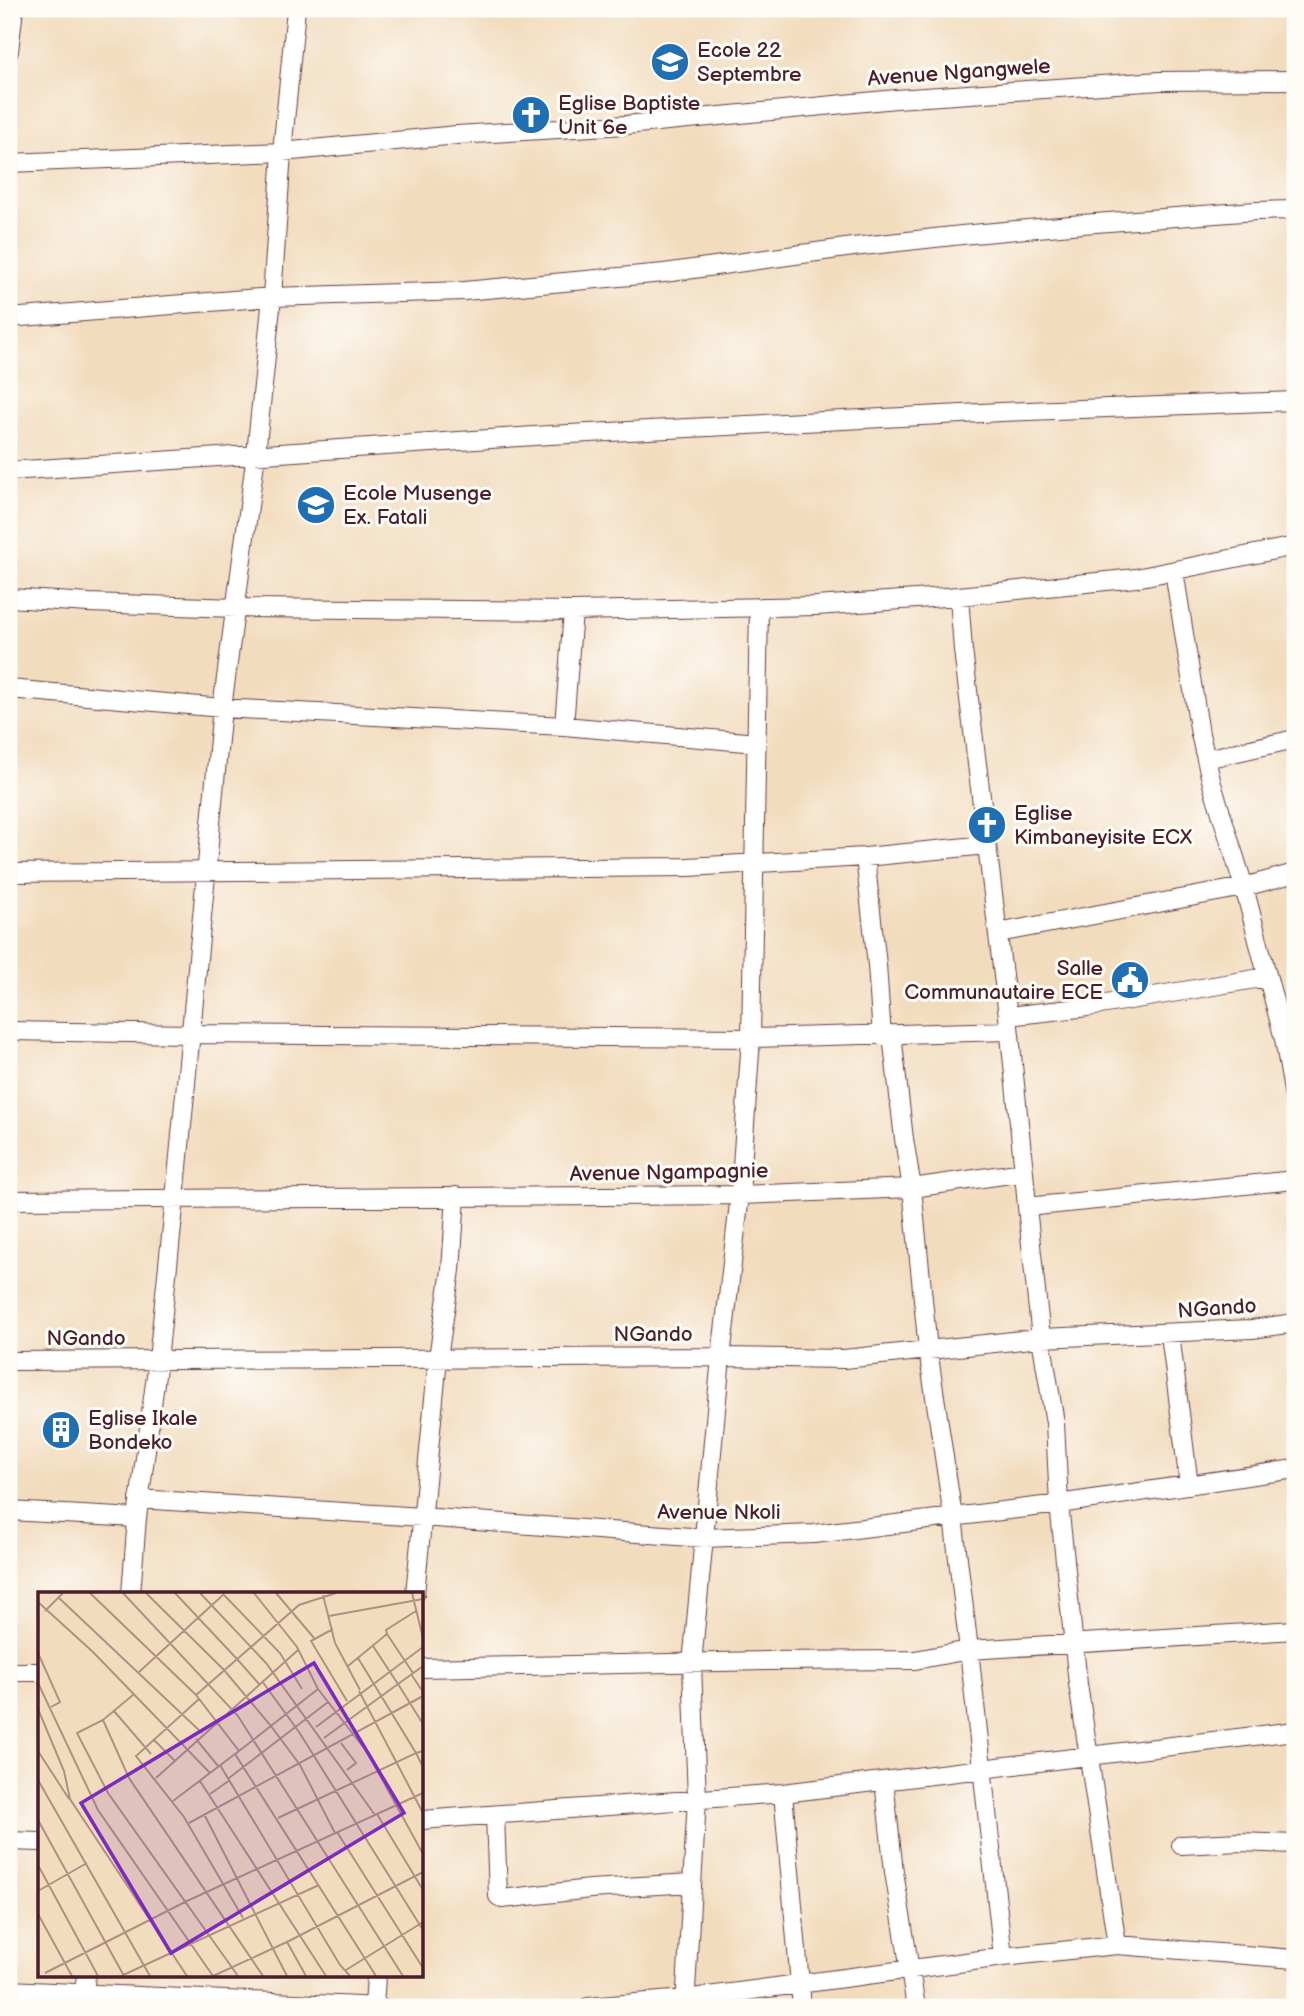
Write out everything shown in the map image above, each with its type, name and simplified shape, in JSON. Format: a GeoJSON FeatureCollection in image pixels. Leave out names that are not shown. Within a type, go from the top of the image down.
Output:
{"type":"FeatureCollection","features":[{"type":"Feature","properties":{"kind":"street"},"geometry":{"type":"LineString","coordinates":[[9,51],[14,9]]}},
{"type":"Feature","properties":{"kind":"street"},"geometry":{"type":"LineString","coordinates":[[131,1592],[139,1499],[158,1360],[175,1198],[222,708],[256,454],[296,9]]}},
{"type":"Feature","properties":{"kind":"street","name":"Avenue Ngangwele"},"geometry":{"type":"LineString","coordinates":[[9,163],[282,152],[457,135],[626,125],[896,99],[1146,82],[1295,80]]}},
{"type":"Feature","properties":{"kind":"street"},"geometry":{"type":"LineString","coordinates":[[9,318],[272,297],[464,291],[664,272],[962,235],[1295,210]]}},
{"type":"Feature","properties":{"kind":"street"},"geometry":{"type":"LineString","coordinates":[[9,471],[550,435],[988,412],[1295,401]]}},
{"type":"Feature","properties":{"kind":"street"},"geometry":{"type":"LineString","coordinates":[[9,598],[236,608],[573,611],[816,606],[958,596],[1136,578],[1295,546]]}},
{"type":"Feature","properties":{"kind":"street"},"geometry":{"type":"LineString","coordinates":[[1174,571],[1200,734],[1267,976],[1290,1037],[1295,1102]]}},
{"type":"Feature","properties":{"kind":"street"},"geometry":{"type":"LineString","coordinates":[[958,596],[998,933],[1041,1338],[1055,1423],[1059,1504],[1074,1645],[1117,1945]]}},
{"type":"Feature","properties":{"kind":"street"},"geometry":{"type":"LineString","coordinates":[[685,2003],[697,1799],[692,1664],[721,1357],[740,1195],[751,1038],[759,608]]}},
{"type":"Feature","properties":{"kind":"street"},"geometry":{"type":"LineString","coordinates":[[564,726],[573,611]]}},
{"type":"Feature","properties":{"kind":"street"},"geometry":{"type":"LineString","coordinates":[[9,689],[222,708],[564,726],[757,743]]}},
{"type":"Feature","properties":{"kind":"street"},"geometry":{"type":"LineString","coordinates":[[1206,759],[1295,739]]}},
{"type":"Feature","properties":{"kind":"street"},"geometry":{"type":"LineString","coordinates":[[9,873],[688,867],[866,857],[987,845]]}},
{"type":"Feature","properties":{"kind":"street"},"geometry":{"type":"LineString","coordinates":[[866,857],[877,965],[912,1188],[928,1350],[953,1517],[984,1769],[1003,1957]]}},
{"type":"Feature","properties":{"kind":"street"},"geometry":{"type":"LineString","coordinates":[[998,933],[1244,887],[1295,873]]}},
{"type":"Feature","properties":{"kind":"street"},"geometry":{"type":"LineString","coordinates":[[9,1031],[751,1038],[887,1036],[1008,1023],[1267,976]]}},
{"type":"Feature","properties":{"kind":"street","name":"Avenue Ngampagnie"},"geometry":{"type":"LineString","coordinates":[[9,1200],[740,1195],[912,1188],[1024,1172]]}},
{"type":"Feature","properties":{"kind":"street"},"geometry":{"type":"LineString","coordinates":[[1027,1208],[1295,1180]]}},
{"type":"Feature","properties":{"kind":"street"},"geometry":{"type":"LineString","coordinates":[[415,1592],[438,1358],[451,1270],[456,1196]]}},
{"type":"Feature","properties":{"kind":"street","name":"NGando"},"geometry":{"type":"LineString","coordinates":[[9,1361],[721,1357],[844,1359],[1041,1338],[1170,1334],[1252,1329],[1295,1323]]}},
{"type":"Feature","properties":{"kind":"street"},"geometry":{"type":"LineString","coordinates":[[1170,1334],[1189,1485]]}},
{"type":"Feature","properties":{"kind":"street","name":"Avenue Nkoli"},"geometry":{"type":"LineString","coordinates":[[139,1499],[704,1538],[814,1534],[1059,1504],[1295,1469]]}},
{"type":"Feature","properties":{"kind":"street"},"geometry":{"type":"LineString","coordinates":[[9,1511],[137,1518]]}},
{"type":"Feature","properties":{"kind":"street"},"geometry":{"type":"LineString","coordinates":[[424,1668],[915,1660],[969,1650],[1295,1630]]}},
{"type":"Feature","properties":{"kind":"street"},"geometry":{"type":"LineString","coordinates":[[9,1672],[38,1672]]}},
{"type":"Feature","properties":{"kind":"street"},"geometry":{"type":"LineString","coordinates":[[424,1820],[783,1793],[1295,1731]]}},
{"type":"Feature","properties":{"kind":"street"},"geometry":{"type":"LineString","coordinates":[[884,1781],[894,1872],[916,2007]]}},
{"type":"Feature","properties":{"kind":"street"},"geometry":{"type":"LineString","coordinates":[[783,1793],[802,2007]]}},
{"type":"Feature","properties":{"kind":"street"},"geometry":{"type":"LineString","coordinates":[[495,1815],[498,1896],[502,1899],[590,1889],[692,1883]]}},
{"type":"Feature","properties":{"kind":"street"},"geometry":{"type":"LineString","coordinates":[[9,1841],[38,1842]]}},
{"type":"Feature","properties":{"kind":"street"},"geometry":{"type":"LineString","coordinates":[[1181,1845],[1239,1842],[1295,1844]]}},
{"type":"Feature","properties":{"kind":"street"},"geometry":{"type":"LineString","coordinates":[[588,2007],[685,2003],[800,1983],[1117,1945],[1295,1959]]}},
{"type":"Feature","properties":{"kind":"street"},"geometry":{"type":"LineString","coordinates":[[374,2007],[376,1978]]}},
{"type":"Feature","properties":{"kind":"street"},"geometry":{"type":"LineString","coordinates":[[9,1990],[380,2007]]}},
{"type":"Feature","properties":{"kind":"place","name":"Ecole 22 Septembre"},"geometry":{"type":"Point","coordinates":[670,62]}},
{"type":"Feature","properties":{"kind":"place","name":"Eglise Baptiste Unit 6e"},"geometry":{"type":"Point","coordinates":[531,115]}},
{"type":"Feature","properties":{"kind":"place","name":"Ecole Musenge Ex. Fatali"},"geometry":{"type":"Point","coordinates":[316,505]}},
{"type":"Feature","properties":{"kind":"place","name":"Eglise Kimbaneyisite ECX"},"geometry":{"type":"Point","coordinates":[987,825]}},
{"type":"Feature","properties":{"kind":"place","name":"Salle Communautaire ECE"},"geometry":{"type":"Point","coordinates":[1130,980]}},
{"type":"Feature","properties":{"kind":"place","name":"Eglise Ikale Bondeko"},"geometry":{"type":"Point","coordinates":[61,1430]}}]}
